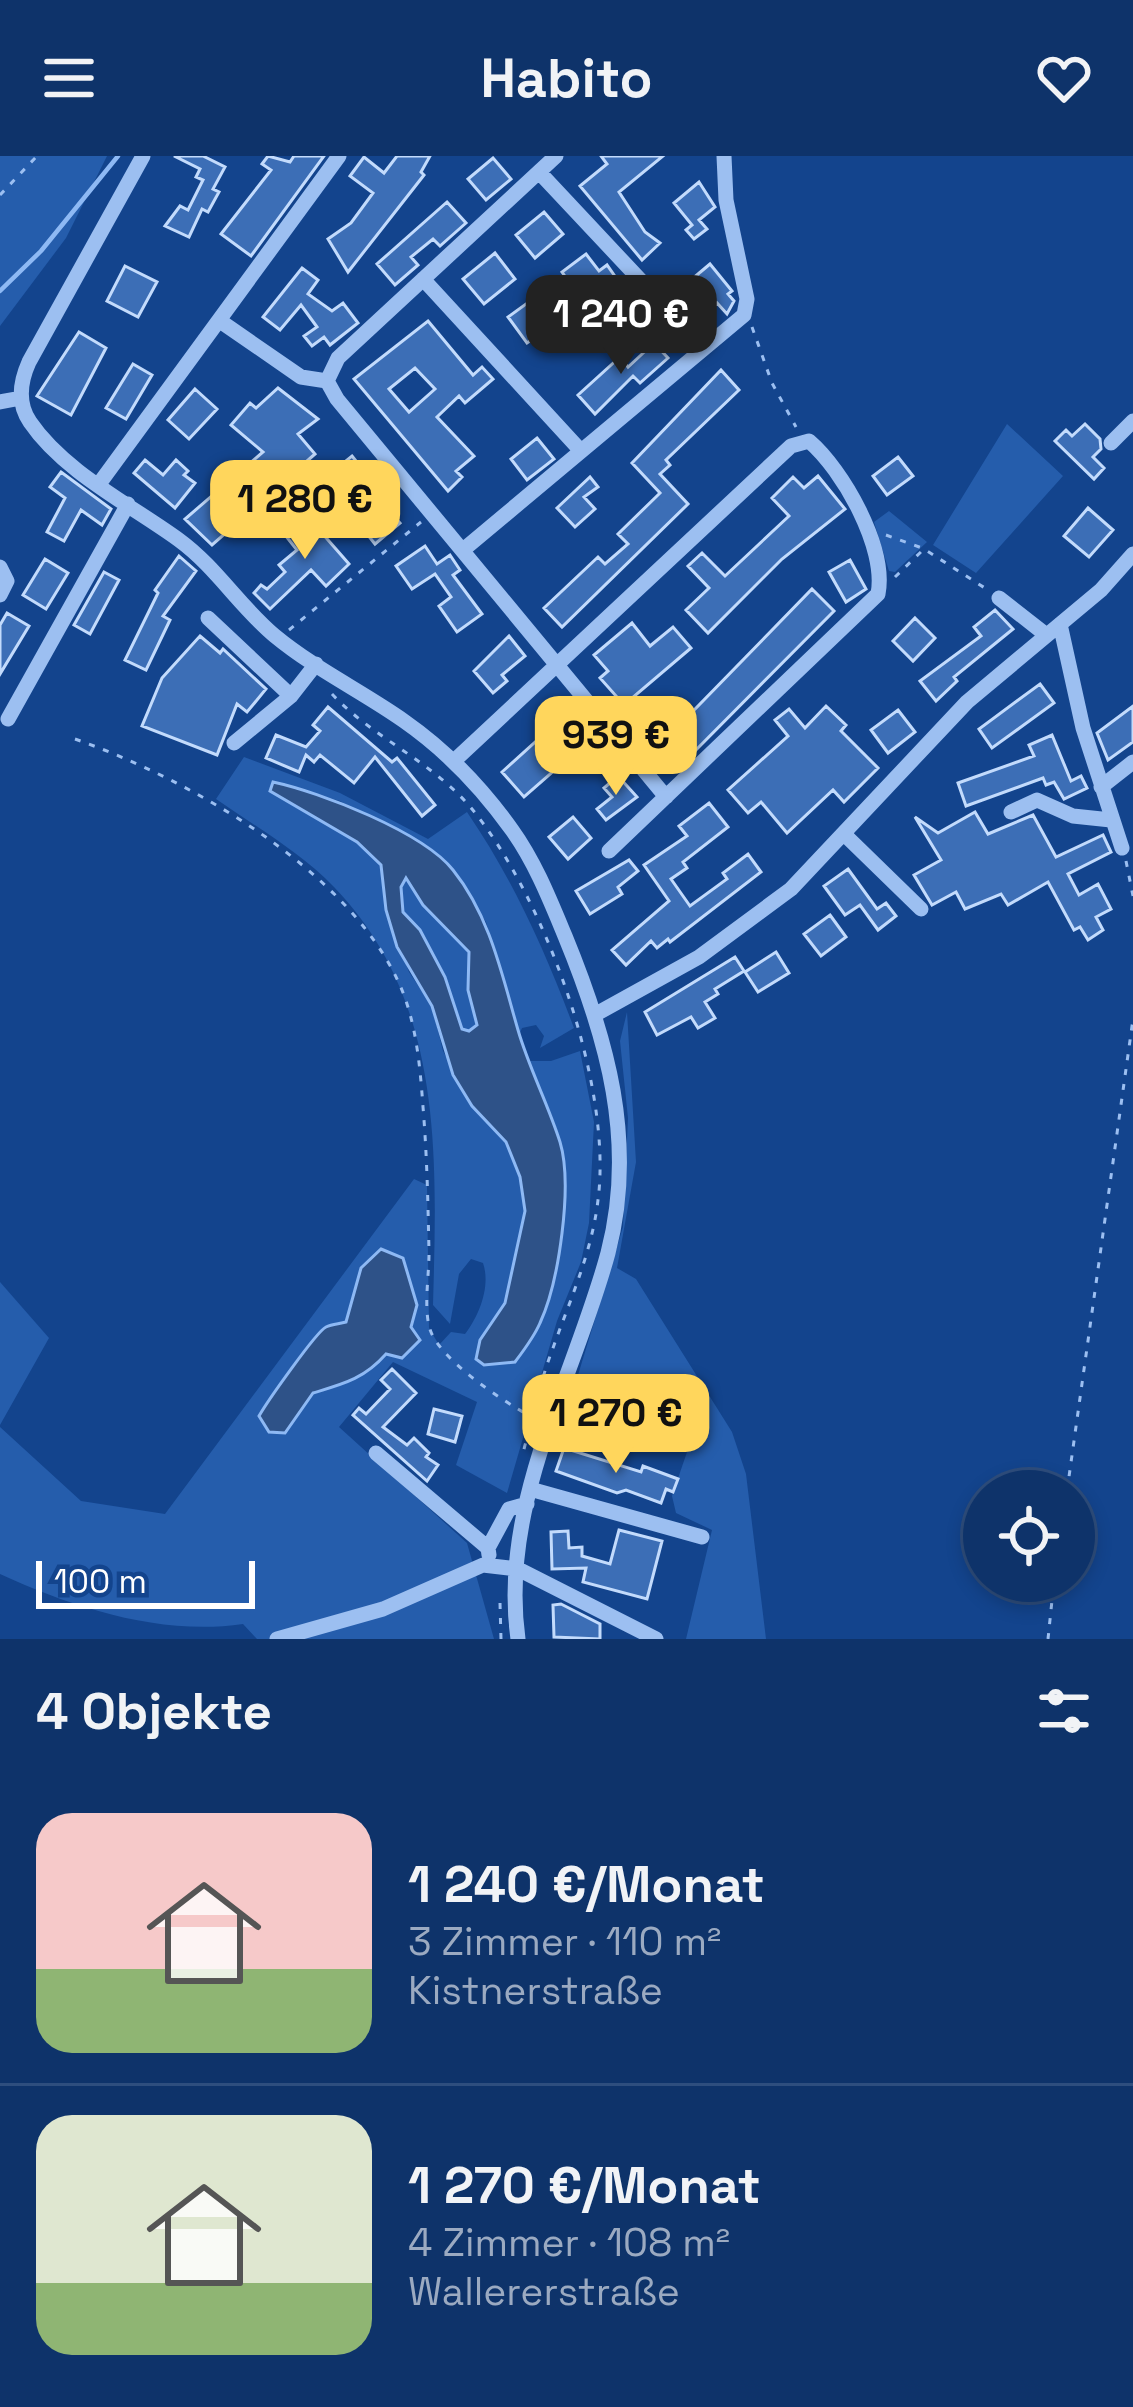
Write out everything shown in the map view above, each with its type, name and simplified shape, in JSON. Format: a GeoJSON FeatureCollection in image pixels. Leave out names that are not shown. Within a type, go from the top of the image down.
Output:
{"type":"FeatureCollection","features":[{"type":"Feature","properties":{"kind":"street"},"geometry":{"type":"LineString","coordinates":[[143,156],[29,362],[21,398],[27,418],[99,484],[197,554],[312,668],[407,723],[454,761],[517,837],[556,914],[596,1014],[614,1081],[618,1191],[608,1253],[540,1421],[518,1569],[518,1639]]}},
{"type":"Feature","properties":{"kind":"street"},"geometry":{"type":"LineString","coordinates":[[99,484],[339,156]]}},
{"type":"Feature","properties":{"kind":"street"},"geometry":{"type":"LineString","coordinates":[[327,381],[338,358],[556,156]]}},
{"type":"Feature","properties":{"kind":"street"},"geometry":{"type":"LineString","coordinates":[[463,550],[744,315],[747,299],[726,200],[724,156]]}},
{"type":"Feature","properties":{"kind":"street"},"geometry":{"type":"LineString","coordinates":[[539,172],[704,348]]}},
{"type":"Feature","properties":{"kind":"street"},"geometry":{"type":"LineString","coordinates":[[423,279],[581,451]]}},
{"type":"Feature","properties":{"kind":"street"},"geometry":{"type":"LineString","coordinates":[[220,321],[301,377],[327,381]]}},
{"type":"Feature","properties":{"kind":"street"},"geometry":{"type":"LineString","coordinates":[[327,381],[337,399],[666,797]]}},
{"type":"Feature","properties":{"kind":"street"},"geometry":{"type":"LineString","coordinates":[[0,402],[21,398]]}},
{"type":"Feature","properties":{"kind":"street"},"geometry":{"type":"LineString","coordinates":[[1111,443],[1133,421]]}},
{"type":"Feature","properties":{"kind":"street"},"geometry":{"type":"LineString","coordinates":[[454,761],[802,440],[815,446],[851,488],[878,572],[878,594],[609,851]]}},
{"type":"Feature","properties":{"kind":"street"},"geometry":{"type":"LineString","coordinates":[[8,718],[128,504]]}},
{"type":"Feature","properties":{"kind":"street"},"geometry":{"type":"LineString","coordinates":[[596,1014],[734,934],[790,889],[967,702],[1133,554]]}},
{"type":"Feature","properties":{"kind":"street"},"geometry":{"type":"LineString","coordinates":[[0,567],[7,581],[0,596]]}},
{"type":"Feature","properties":{"kind":"street"},"geometry":{"type":"LineString","coordinates":[[999,598],[1053,629],[1122,848]]}},
{"type":"Feature","properties":{"kind":"street"},"geometry":{"type":"LineString","coordinates":[[208,618],[292,696]]}},
{"type":"Feature","properties":{"kind":"street"},"geometry":{"type":"LineString","coordinates":[[234,743],[292,696],[312,668]]}},
{"type":"Feature","properties":{"kind":"street"},"geometry":{"type":"LineString","coordinates":[[1102,787],[1133,762]]}},
{"type":"Feature","properties":{"kind":"street"},"geometry":{"type":"LineString","coordinates":[[1011,812],[1037,800],[1073,816],[1112,820]]}},
{"type":"Feature","properties":{"kind":"street"},"geometry":{"type":"LineString","coordinates":[[845,835],[921,909]]}},
{"type":"Feature","properties":{"kind":"street"},"geometry":{"type":"LineString","coordinates":[[376,1453],[488,1548],[500,1566]]}},
{"type":"Feature","properties":{"kind":"street"},"geometry":{"type":"LineString","coordinates":[[488,1548],[509,1509],[528,1497],[702,1538]]}},
{"type":"Feature","properties":{"kind":"street"},"geometry":{"type":"LineString","coordinates":[[277,1639],[383,1609],[483,1565],[518,1569],[656,1639]]}},
{"type":"Feature","properties":{"kind":"path"},"geometry":{"type":"LineString","coordinates":[[0,195],[37,156]]}},
{"type":"Feature","properties":{"kind":"path"},"geometry":{"type":"LineString","coordinates":[[744,315],[802,440]]}},
{"type":"Feature","properties":{"kind":"path"},"geometry":{"type":"LineString","coordinates":[[278,639],[432,513]]}},
{"type":"Feature","properties":{"kind":"path"},"geometry":{"type":"LineString","coordinates":[[864,528],[924,549],[999,598]]}},
{"type":"Feature","properties":{"kind":"path"},"geometry":{"type":"LineString","coordinates":[[878,594],[924,549]]}},
{"type":"Feature","properties":{"kind":"path"},"geometry":{"type":"LineString","coordinates":[[312,668],[350,711],[437,772],[472,809],[507,861],[584,1038],[596,1097],[599,1198],[540,1421],[520,1463]]}},
{"type":"Feature","properties":{"kind":"path"},"geometry":{"type":"LineString","coordinates":[[75,739],[153,772],[274,845],[320,880],[369,936],[398,980],[413,1023],[423,1104],[429,1328],[460,1366],[503,1402],[540,1421]]}},
{"type":"Feature","properties":{"kind":"path"},"geometry":{"type":"LineString","coordinates":[[1122,848],[1133,896]]}},
{"type":"Feature","properties":{"kind":"path"},"geometry":{"type":"LineString","coordinates":[[1070,1470],[1133,1019]]}},
{"type":"Feature","properties":{"kind":"path"},"geometry":{"type":"LineString","coordinates":[[1048,1639],[1052,1602]]}},
{"type":"Feature","properties":{"kind":"shaded area"},"geometry":{"type":"Polygon","coordinates":[[[0,156],[107,156],[66,238],[0,326],[0,156]]]}},
{"type":"Feature","properties":{"kind":"shaded area"},"geometry":{"type":"Polygon","coordinates":[[[1007,424],[1063,476],[976,573],[933,545],[1007,424]]]}},
{"type":"Feature","properties":{"kind":"shaded area"},"geometry":{"type":"Polygon","coordinates":[[[889,511],[927,542],[895,572],[889,571],[874,522],[889,511]]]}},
{"type":"Feature","properties":{"kind":"shaded area"},"geometry":{"type":"Polygon","coordinates":[[[244,757],[340,793],[428,839],[467,812],[527,917],[574,1028],[540,1048],[544,1036],[536,1025],[522,1028],[519,1035],[486,922],[451,867],[426,847],[340,801],[273,782],[270,791],[357,842],[381,865],[386,910],[409,972],[432,1006],[443,1051],[472,1106],[506,1142],[520,1177],[525,1211],[505,1303],[480,1340],[540,1325],[561,1238],[565,1193],[556,1127],[529,1061],[551,1061],[580,1051],[594,1122],[589,1223],[581,1262],[557,1321],[507,1493],[456,1465],[477,1402],[393,1362],[339,1427],[467,1543],[494,1639],[257,1639],[243,1624],[181,1626],[118,1616],[0,1574],[0,1427],[81,1501],[165,1514],[414,1179],[427,1185],[429,1328],[439,1345],[451,1332],[465,1334],[482,1300],[483,1263],[471,1259],[459,1274],[450,1324],[433,1305],[435,1193],[426,1083],[415,1030],[396,979],[370,932],[321,874],[216,799],[244,757]]]}},
{"type":"Feature","properties":{"kind":"shaded area"},"geometry":{"type":"Polygon","coordinates":[[[273,782],[317,795],[419,842],[453,870],[486,926],[564,1160],[562,1233],[553,1283],[538,1328],[515,1362],[484,1365],[476,1359],[480,1340],[505,1303],[525,1211],[520,1177],[506,1142],[472,1106],[453,1075],[432,1006],[397,947],[386,910],[381,865],[357,842],[270,791],[273,782]],[[406,878],[401,887],[403,912],[420,930],[445,977],[462,1029],[469,1031],[477,1025],[468,990],[469,952],[423,905],[406,878]]]}},
{"type":"Feature","properties":{"kind":"shaded area"},"geometry":{"type":"Polygon","coordinates":[[[406,877],[424,905],[469,952],[468,990],[477,1025],[469,1032],[462,1029],[445,977],[420,930],[403,912],[401,887],[406,877]]]}},
{"type":"Feature","properties":{"kind":"shaded area"},"geometry":{"type":"Polygon","coordinates":[[[627,1012],[636,1162],[617,1268],[636,1279],[732,1432],[746,1474],[766,1639],[686,1639],[712,1530],[676,1513],[672,1496],[687,1452],[568,1408],[623,1227],[628,1118],[620,1041],[627,1012]]]}},
{"type":"Feature","properties":{"kind":"shaded area"},"geometry":{"type":"Polygon","coordinates":[[[381,1249],[403,1258],[417,1305],[411,1327],[420,1340],[402,1358],[386,1354],[361,1375],[313,1393],[285,1433],[269,1432],[259,1416],[321,1332],[346,1322],[361,1268],[381,1249]]]}},
{"type":"Feature","properties":{"kind":"shaded area"},"geometry":{"type":"Polygon","coordinates":[[[0,1282],[49,1338],[0,1425],[0,1282]]]}},
{"type":"Feature","properties":{"kind":"building"},"geometry":{"type":"Polygon","coordinates":[[[174,156],[203,156],[225,167],[213,189],[219,192],[208,212],[202,209],[189,237],[165,226],[180,206],[188,210],[203,180],[196,177],[200,169],[174,156]]]}},
{"type":"Feature","properties":{"kind":"building"},"geometry":{"type":"Polygon","coordinates":[[[268,156],[290,162],[294,156],[324,156],[251,256],[221,234],[271,170],[262,164],[268,156]]]}},
{"type":"Feature","properties":{"kind":"building"},"geometry":{"type":"Polygon","coordinates":[[[397,156],[430,156],[421,172],[424,175],[348,272],[328,239],[351,223],[373,193],[350,176],[364,157],[384,173],[397,156]]]}},
{"type":"Feature","properties":{"kind":"building"},"geometry":{"type":"Polygon","coordinates":[[[601,156],[663,156],[619,192],[645,232],[660,243],[642,260],[580,186],[607,164],[601,156]]]}},
{"type":"Feature","properties":{"kind":"building"},"geometry":{"type":"Polygon","coordinates":[[[493,158],[511,179],[486,200],[468,179],[493,158]]]}},
{"type":"Feature","properties":{"kind":"building"},"geometry":{"type":"Polygon","coordinates":[[[699,182],[715,207],[699,220],[707,229],[694,239],[686,230],[692,225],[674,203],[699,182]]]}},
{"type":"Feature","properties":{"kind":"building"},"geometry":{"type":"Polygon","coordinates":[[[447,202],[466,223],[440,246],[433,239],[411,257],[418,265],[395,285],[377,264],[447,202]]]}},
{"type":"Feature","properties":{"kind":"building"},"geometry":{"type":"Polygon","coordinates":[[[544,212],[563,234],[535,258],[516,235],[544,212]]]}},
{"type":"Feature","properties":{"kind":"building"},"geometry":{"type":"Polygon","coordinates":[[[495,253],[515,279],[484,304],[463,279],[495,253]]]}},
{"type":"Feature","properties":{"kind":"building"},"geometry":{"type":"Polygon","coordinates":[[[586,254],[599,271],[607,265],[614,275],[602,284],[597,278],[577,293],[562,272],[586,254]]]}},
{"type":"Feature","properties":{"kind":"building"},"geometry":{"type":"Polygon","coordinates":[[[710,264],[732,291],[728,294],[734,301],[727,314],[717,303],[702,317],[679,290],[710,264]]]}},
{"type":"Feature","properties":{"kind":"building"},"geometry":{"type":"Polygon","coordinates":[[[125,266],[157,282],[138,317],[107,301],[125,266]]]}},
{"type":"Feature","properties":{"kind":"building"},"geometry":{"type":"Polygon","coordinates":[[[302,268],[318,280],[308,294],[332,311],[343,303],[358,323],[330,345],[324,337],[312,346],[304,336],[317,327],[301,305],[280,330],[263,317],[302,268]]]}},
{"type":"Feature","properties":{"kind":"building"},"geometry":{"type":"Polygon","coordinates":[[[537,296],[556,323],[527,343],[508,317],[537,296]]]}},
{"type":"Feature","properties":{"kind":"building"},"geometry":{"type":"Polygon","coordinates":[[[616,303],[632,323],[607,342],[592,322],[616,303]]]}},
{"type":"Feature","properties":{"kind":"building"},"geometry":{"type":"Polygon","coordinates":[[[428,321],[473,375],[482,367],[493,379],[465,403],[459,396],[437,417],[474,456],[456,471],[462,477],[448,491],[354,379],[428,321]],[[415,368],[389,389],[409,412],[435,389],[415,368]]]}},
{"type":"Feature","properties":{"kind":"building"},"geometry":{"type":"Polygon","coordinates":[[[79,332],[106,348],[71,415],[37,396],[79,332]]]}},
{"type":"Feature","properties":{"kind":"building"},"geometry":{"type":"Polygon","coordinates":[[[654,343],[668,358],[640,383],[633,376],[595,414],[578,395],[620,357],[628,367],[654,343]]]}},
{"type":"Feature","properties":{"kind":"building"},"geometry":{"type":"Polygon","coordinates":[[[133,364],[152,375],[126,419],[106,408],[133,364]]]}},
{"type":"Feature","properties":{"kind":"building"},"geometry":{"type":"Polygon","coordinates":[[[721,370],[739,390],[666,460],[670,465],[660,474],[688,504],[562,627],[544,608],[598,557],[605,564],[628,544],[618,534],[660,493],[632,463],[721,370]]]}},
{"type":"Feature","properties":{"kind":"building"},"geometry":{"type":"Polygon","coordinates":[[[278,388],[318,419],[298,434],[315,454],[290,476],[284,469],[237,509],[248,521],[240,529],[236,524],[212,545],[185,519],[263,452],[231,425],[250,403],[256,408],[278,388]]]}},
{"type":"Feature","properties":{"kind":"building"},"geometry":{"type":"Polygon","coordinates":[[[195,389],[217,409],[189,439],[168,420],[195,389]]]}},
{"type":"Feature","properties":{"kind":"building"},"geometry":{"type":"Polygon","coordinates":[[[1085,424],[1100,439],[1101,449],[1093,457],[1104,468],[1094,479],[1055,441],[1066,430],[1072,436],[1085,424]]]}},
{"type":"Feature","properties":{"kind":"building"},"geometry":{"type":"Polygon","coordinates":[[[537,438],[554,459],[527,480],[511,459],[537,438]]]}},
{"type":"Feature","properties":{"kind":"building"},"geometry":{"type":"Polygon","coordinates":[[[352,456],[368,476],[337,501],[321,481],[352,456]]]}},
{"type":"Feature","properties":{"kind":"building"},"geometry":{"type":"Polygon","coordinates":[[[898,457],[913,476],[887,495],[873,476],[898,457]]]}},
{"type":"Feature","properties":{"kind":"building"},"geometry":{"type":"Polygon","coordinates":[[[145,460],[163,475],[176,460],[188,471],[184,475],[195,483],[175,508],[134,473],[145,460]]]}},
{"type":"Feature","properties":{"kind":"building"},"geometry":{"type":"Polygon","coordinates":[[[61,472],[111,509],[102,525],[81,510],[64,541],[47,532],[65,498],[50,487],[61,472]]]}},
{"type":"Feature","properties":{"kind":"building"},"geometry":{"type":"Polygon","coordinates":[[[818,476],[845,509],[782,559],[708,633],[686,610],[709,588],[688,566],[702,553],[725,576],[789,516],[772,498],[793,477],[804,488],[818,476]]]}},
{"type":"Feature","properties":{"kind":"building"},"geometry":{"type":"Polygon","coordinates":[[[590,477],[598,487],[584,497],[595,509],[575,527],[557,508],[590,477]]]}},
{"type":"Feature","properties":{"kind":"building"},"geometry":{"type":"Polygon","coordinates":[[[383,503],[400,523],[375,544],[359,524],[383,503]]]}},
{"type":"Feature","properties":{"kind":"building"},"geometry":{"type":"Polygon","coordinates":[[[1088,508],[1113,530],[1089,557],[1064,536],[1088,508]]]}},
{"type":"Feature","properties":{"kind":"building"},"geometry":{"type":"Polygon","coordinates":[[[307,516],[349,564],[326,586],[311,570],[270,609],[254,593],[261,585],[267,589],[285,572],[279,565],[297,550],[285,535],[307,516]]]}},
{"type":"Feature","properties":{"kind":"building"},"geometry":{"type":"Polygon","coordinates":[[[425,546],[437,564],[450,555],[460,570],[453,575],[482,614],[457,632],[439,606],[451,597],[435,574],[412,589],[396,566],[425,546]]]}},
{"type":"Feature","properties":{"kind":"building"},"geometry":{"type":"Polygon","coordinates":[[[179,556],[196,571],[163,616],[170,620],[146,670],[125,660],[158,593],[155,590],[179,556]]]}},
{"type":"Feature","properties":{"kind":"building"},"geometry":{"type":"Polygon","coordinates":[[[45,559],[68,573],[46,609],[23,595],[45,559]]]}},
{"type":"Feature","properties":{"kind":"building"},"geometry":{"type":"Polygon","coordinates":[[[850,560],[866,589],[846,602],[829,572],[850,560]]]}},
{"type":"Feature","properties":{"kind":"building"},"geometry":{"type":"Polygon","coordinates":[[[104,572],[119,580],[90,634],[74,625],[104,572]]]}},
{"type":"Feature","properties":{"kind":"building"},"geometry":{"type":"Polygon","coordinates":[[[812,589],[834,611],[683,763],[662,743],[812,589]]]}},
{"type":"Feature","properties":{"kind":"building"},"geometry":{"type":"Polygon","coordinates":[[[995,610],[1013,629],[954,677],[957,681],[936,701],[920,681],[981,636],[974,627],[995,610]]]}},
{"type":"Feature","properties":{"kind":"building"},"geometry":{"type":"Polygon","coordinates":[[[7,613],[29,626],[0,674],[0,625],[7,613]]]}},
{"type":"Feature","properties":{"kind":"building"},"geometry":{"type":"Polygon","coordinates":[[[915,618],[935,638],[913,661],[893,641],[915,618]]]}},
{"type":"Feature","properties":{"kind":"building"},"geometry":{"type":"Polygon","coordinates":[[[632,623],[650,646],[673,627],[691,648],[624,705],[600,678],[608,671],[594,655],[632,623]]]}},
{"type":"Feature","properties":{"kind":"building"},"geometry":{"type":"Polygon","coordinates":[[[200,636],[220,653],[223,649],[266,689],[247,712],[237,704],[217,755],[142,726],[162,678],[200,636]]]}},
{"type":"Feature","properties":{"kind":"building"},"geometry":{"type":"Polygon","coordinates":[[[509,636],[525,656],[502,675],[507,681],[493,693],[474,671],[509,636]]]}},
{"type":"Feature","properties":{"kind":"building"},"geometry":{"type":"Polygon","coordinates":[[[1040,684],[1054,703],[992,748],[979,729],[1040,684]]]}},
{"type":"Feature","properties":{"kind":"building"},"geometry":{"type":"Polygon","coordinates":[[[826,706],[846,725],[841,731],[878,768],[844,802],[833,790],[787,833],[761,802],[748,813],[728,790],[788,736],[775,720],[789,709],[805,728],[826,706]]]}},
{"type":"Feature","properties":{"kind":"building"},"geometry":{"type":"Polygon","coordinates":[[[1133,706],[1133,742],[1108,760],[1097,733],[1133,706]]]}},
{"type":"Feature","properties":{"kind":"building"},"geometry":{"type":"Polygon","coordinates":[[[328,707],[392,762],[397,758],[435,805],[422,816],[375,757],[354,783],[320,755],[314,762],[306,755],[299,772],[266,758],[276,735],[306,747],[320,731],[313,725],[328,707]]]}},
{"type":"Feature","properties":{"kind":"building"},"geometry":{"type":"Polygon","coordinates":[[[574,707],[592,729],[551,764],[556,769],[524,797],[502,772],[574,707]]]}},
{"type":"Feature","properties":{"kind":"building"},"geometry":{"type":"Polygon","coordinates":[[[898,710],[915,732],[888,753],[871,730],[898,710]]]}},
{"type":"Feature","properties":{"kind":"building"},"geometry":{"type":"Polygon","coordinates":[[[1052,735],[1071,781],[1081,776],[1087,788],[1064,799],[1054,782],[1046,785],[1043,778],[966,806],[958,783],[1034,756],[1029,745],[1052,735]]]}},
{"type":"Feature","properties":{"kind":"building"},"geometry":{"type":"Polygon","coordinates":[[[618,776],[637,797],[606,820],[597,809],[612,797],[604,788],[618,776]]]}},
{"type":"Feature","properties":{"kind":"building"},"geometry":{"type":"Polygon","coordinates":[[[709,803],[728,827],[683,862],[687,868],[671,879],[690,906],[727,879],[723,873],[748,854],[761,872],[670,942],[657,948],[651,941],[626,965],[612,950],[669,901],[644,865],[687,836],[679,826],[709,803]]]}},
{"type":"Feature","properties":{"kind":"building"},"geometry":{"type":"Polygon","coordinates":[[[975,812],[988,834],[1033,815],[1056,857],[1103,835],[1111,852],[1068,874],[1079,895],[1098,884],[1111,909],[1096,917],[1103,930],[1088,940],[1080,927],[1074,930],[1048,882],[1008,905],[1001,894],[965,909],[956,892],[932,905],[914,875],[941,860],[915,817],[938,833],[975,812]]]}},
{"type":"Feature","properties":{"kind":"building"},"geometry":{"type":"Polygon","coordinates":[[[573,817],[591,838],[568,859],[549,837],[573,817]]]}},
{"type":"Feature","properties":{"kind":"building"},"geometry":{"type":"Polygon","coordinates":[[[629,860],[638,871],[618,887],[622,894],[590,914],[576,891],[629,860]]]}},
{"type":"Feature","properties":{"kind":"building"},"geometry":{"type":"Polygon","coordinates":[[[848,869],[877,909],[886,903],[896,916],[878,930],[860,905],[845,915],[824,886],[848,869]]]}},
{"type":"Feature","properties":{"kind":"building"},"geometry":{"type":"Polygon","coordinates":[[[830,915],[846,937],[821,956],[804,934],[830,915]]]}},
{"type":"Feature","properties":{"kind":"building"},"geometry":{"type":"Polygon","coordinates":[[[776,952],[789,973],[758,992],[745,972],[776,952]]]}},
{"type":"Feature","properties":{"kind":"building"},"geometry":{"type":"Polygon","coordinates":[[[735,957],[744,971],[715,989],[718,994],[705,1002],[715,1018],[698,1028],[691,1017],[657,1035],[645,1012],[735,957]]]}},
{"type":"Feature","properties":{"kind":"building"},"geometry":{"type":"Polygon","coordinates":[[[392,1369],[416,1393],[383,1427],[407,1445],[414,1438],[429,1453],[426,1457],[438,1465],[427,1481],[353,1415],[359,1408],[366,1414],[390,1389],[381,1380],[392,1369]]]}},
{"type":"Feature","properties":{"kind":"building"},"geometry":{"type":"Polygon","coordinates":[[[434,1409],[462,1416],[455,1442],[428,1434],[434,1409]]]}},
{"type":"Feature","properties":{"kind":"building"},"geometry":{"type":"Polygon","coordinates":[[[564,1448],[678,1479],[673,1492],[666,1489],[661,1503],[626,1490],[617,1493],[556,1471],[564,1448]]]}},
{"type":"Feature","properties":{"kind":"building"},"geometry":{"type":"Polygon","coordinates":[[[619,1530],[662,1541],[647,1599],[583,1582],[586,1568],[552,1569],[551,1532],[568,1531],[569,1548],[582,1547],[582,1556],[610,1564],[619,1530]]]}},
{"type":"Feature","properties":{"kind":"building"},"geometry":{"type":"Polygon","coordinates":[[[561,1604],[600,1624],[600,1639],[554,1637],[553,1605],[561,1604]]]}},
{"type":"Feature","properties":{"kind":"waterway"},"geometry":{"type":"LineString","coordinates":[[0,291],[41,251],[118,156]]}}]}
